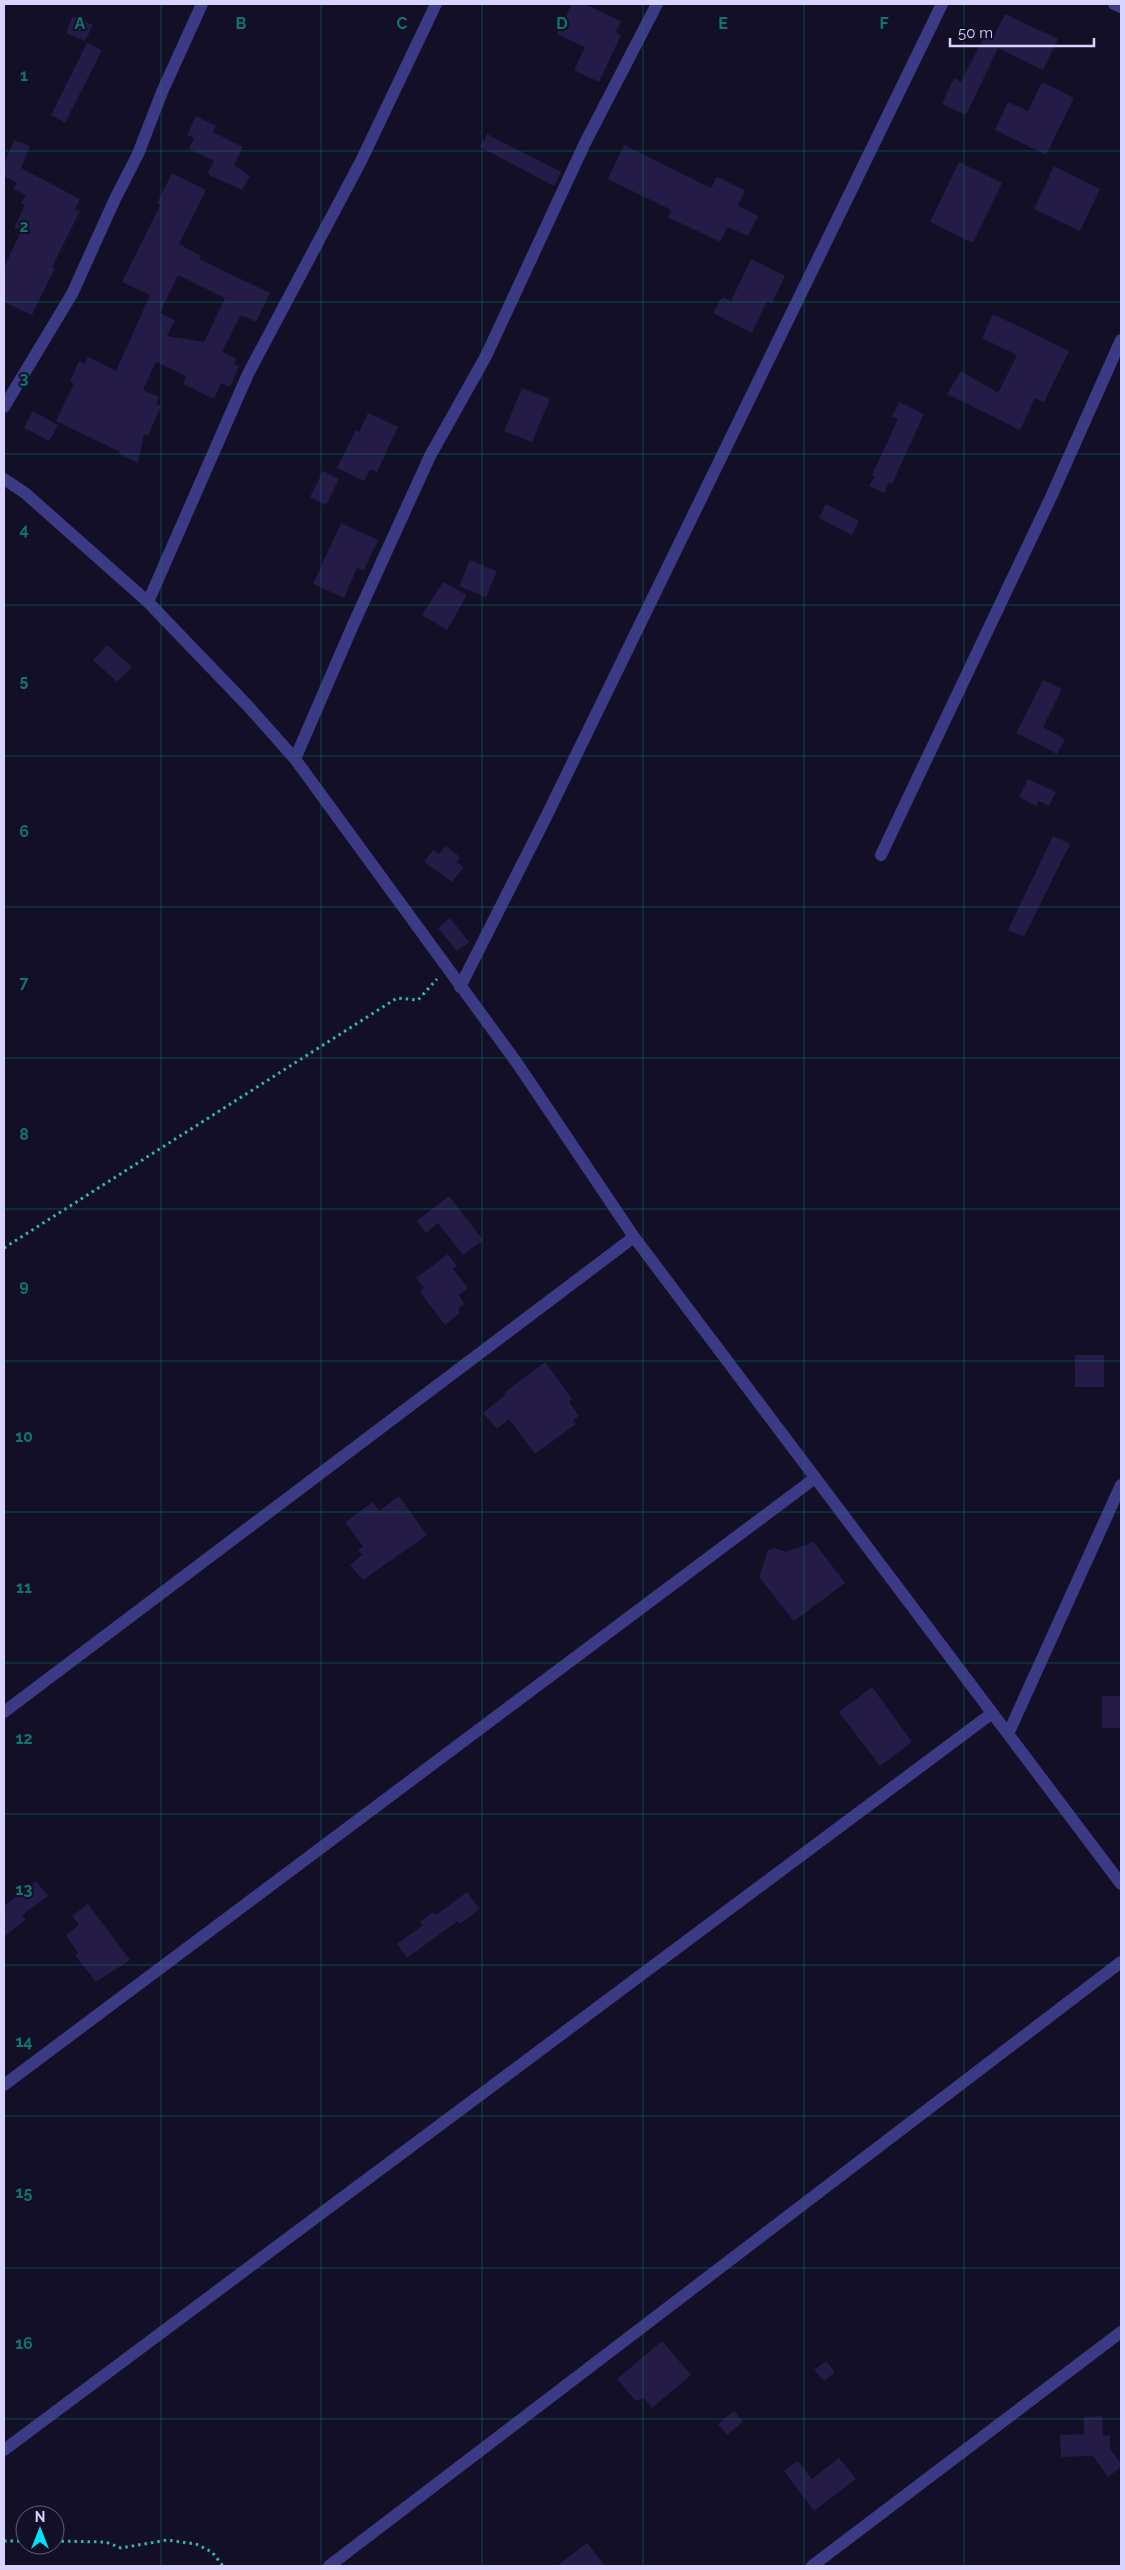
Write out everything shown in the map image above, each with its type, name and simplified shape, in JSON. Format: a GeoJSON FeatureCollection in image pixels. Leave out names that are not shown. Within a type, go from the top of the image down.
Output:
{"type":"FeatureCollection","features":[{"type":"Feature","properties":{"kind":"street"},"geometry":{"type":"LineString","coordinates":[[4,407],[72,294],[115,199],[138,154],[162,92],[202,4]]}},
{"type":"Feature","properties":{"kind":"street"},"geometry":{"type":"LineString","coordinates":[[148,602],[248,374],[361,161],[436,4]]}},
{"type":"Feature","properties":{"kind":"street"},"geometry":{"type":"LineString","coordinates":[[294,760],[430,456],[486,356],[585,143],[657,4]]}},
{"type":"Feature","properties":{"kind":"street"},"geometry":{"type":"LineString","coordinates":[[460,987],[546,817],[942,4]]}},
{"type":"Feature","properties":{"kind":"street"},"geometry":{"type":"LineString","coordinates":[[1114,4],[1121,7]]}},
{"type":"Feature","properties":{"kind":"street"},"geometry":{"type":"LineString","coordinates":[[881,855],[1051,496],[1121,340]]}},
{"type":"Feature","properties":{"kind":"street"},"geometry":{"type":"LineString","coordinates":[[4,478],[26,493],[148,602],[248,706],[294,760],[517,1063],[634,1237],[991,1714],[1121,1884]]}},
{"type":"Feature","properties":{"kind":"street"},"geometry":{"type":"LineString","coordinates":[[4,1712],[634,1237]]}},
{"type":"Feature","properties":{"kind":"street"},"geometry":{"type":"LineString","coordinates":[[4,2086],[815,1478]]}},
{"type":"Feature","properties":{"kind":"street"},"geometry":{"type":"LineString","coordinates":[[1008,1734],[1121,1485]]}},
{"type":"Feature","properties":{"kind":"street"},"geometry":{"type":"LineString","coordinates":[[4,2450],[991,1714]]}},
{"type":"Feature","properties":{"kind":"street"},"geometry":{"type":"LineString","coordinates":[[329,2566],[1121,1962]]}},
{"type":"Feature","properties":{"kind":"street"},"geometry":{"type":"LineString","coordinates":[[812,2566],[1121,2332]]}},
{"type":"Feature","properties":{"kind":"path"},"geometry":{"type":"LineString","coordinates":[[4,1248],[397,998],[418,1000],[447,968]]}},
{"type":"Feature","properties":{"kind":"path"},"geometry":{"type":"LineString","coordinates":[[65,2541],[106,2542],[121,2548],[167,2540],[196,2544],[212,2552],[223,2566]]}},
{"type":"Feature","properties":{"kind":"building"},"geometry":{"type":"Polygon","coordinates":[[[572,4],[584,4],[621,21],[616,32],[621,35],[599,82],[574,70],[585,47],[557,34],[572,4]]]}},
{"type":"Feature","properties":{"kind":"building"},"geometry":{"type":"Polygon","coordinates":[[[1005,14],[1058,39],[1043,70],[998,48],[966,115],[942,104],[954,78],[961,82],[984,37],[992,40],[1005,14]]]}},
{"type":"Feature","properties":{"kind":"building"},"geometry":{"type":"Polygon","coordinates":[[[73,16],[93,25],[85,41],[66,33],[73,16]]]}},
{"type":"Feature","properties":{"kind":"building"},"geometry":{"type":"Polygon","coordinates":[[[87,43],[102,50],[65,123],[51,115],[87,43]]]}},
{"type":"Feature","properties":{"kind":"building"},"geometry":{"type":"Polygon","coordinates":[[[1042,82],[1074,98],[1046,155],[995,130],[1008,102],[1028,111],[1042,82]]]}},
{"type":"Feature","properties":{"kind":"building"},"geometry":{"type":"Polygon","coordinates":[[[196,116],[216,126],[213,132],[243,147],[234,165],[250,176],[242,190],[207,174],[214,161],[189,149],[194,138],[187,135],[196,116]]]}},
{"type":"Feature","properties":{"kind":"building"},"geometry":{"type":"Polygon","coordinates":[[[487,134],[561,172],[554,186],[480,147],[487,134]]]}},
{"type":"Feature","properties":{"kind":"building"},"geometry":{"type":"Polygon","coordinates":[[[14,140],[30,146],[21,168],[80,199],[75,209],[80,211],[52,267],[55,268],[32,315],[4,302],[4,268],[21,231],[14,228],[25,205],[21,203],[26,195],[13,189],[17,183],[4,176],[4,164],[14,140]]]}},
{"type":"Feature","properties":{"kind":"building"},"geometry":{"type":"Polygon","coordinates":[[[624,145],[711,188],[717,177],[745,190],[738,206],[758,216],[748,236],[728,227],[720,242],[668,217],[671,210],[608,179],[624,145]]]}},
{"type":"Feature","properties":{"kind":"building"},"geometry":{"type":"Polygon","coordinates":[[[959,162],[1002,183],[973,243],[930,222],[959,162]]]}},
{"type":"Feature","properties":{"kind":"building"},"geometry":{"type":"Polygon","coordinates":[[[1054,166],[1100,189],[1080,231],[1034,209],[1054,166]]]}},
{"type":"Feature","properties":{"kind":"building"},"geometry":{"type":"Polygon","coordinates":[[[172,173],[206,190],[179,244],[201,256],[199,259],[270,293],[256,322],[241,315],[222,352],[236,359],[234,364],[239,366],[230,387],[221,383],[214,399],[183,384],[186,376],[156,362],[143,390],[159,397],[156,404],[161,406],[148,436],[144,434],[138,463],[119,454],[120,452],[56,421],[74,384],[70,381],[79,361],[84,364],[88,357],[116,371],[150,295],[122,282],[160,205],[157,203],[172,173]],[[178,275],[160,313],[175,320],[167,336],[204,342],[225,298],[178,275]]]}},
{"type":"Feature","properties":{"kind":"building"},"geometry":{"type":"Polygon","coordinates":[[[751,259],[785,276],[772,303],[767,301],[752,333],[713,313],[722,297],[731,301],[751,259]]]}},
{"type":"Feature","properties":{"kind":"building"},"geometry":{"type":"Polygon","coordinates":[[[993,314],[1069,351],[1044,402],[1035,398],[1020,430],[947,394],[961,371],[998,393],[1017,355],[982,338],[993,314]]]}},
{"type":"Feature","properties":{"kind":"building"},"geometry":{"type":"Polygon","coordinates":[[[522,388],[550,399],[532,442],[504,431],[522,388]]]}},
{"type":"Feature","properties":{"kind":"building"},"geometry":{"type":"Polygon","coordinates":[[[899,402],[924,414],[892,484],[889,483],[884,493],[869,486],[875,476],[872,475],[898,419],[892,417],[899,402]]]}},
{"type":"Feature","properties":{"kind":"building"},"geometry":{"type":"Polygon","coordinates":[[[33,411],[58,425],[49,441],[24,428],[33,411]]]}},
{"type":"Feature","properties":{"kind":"building"},"geometry":{"type":"Polygon","coordinates":[[[368,413],[398,427],[377,472],[370,469],[364,481],[337,468],[356,430],[359,432],[368,413]]]}},
{"type":"Feature","properties":{"kind":"building"},"geometry":{"type":"Polygon","coordinates":[[[323,471],[339,479],[326,505],[310,497],[323,471]]]}},
{"type":"Feature","properties":{"kind":"building"},"geometry":{"type":"Polygon","coordinates":[[[826,504],[859,521],[852,535],[819,518],[826,504]]]}},
{"type":"Feature","properties":{"kind":"building"},"geometry":{"type":"Polygon","coordinates":[[[341,523],[378,540],[364,570],[357,568],[344,598],[313,584],[341,523]]]}},
{"type":"Feature","properties":{"kind":"building"},"geometry":{"type":"Polygon","coordinates":[[[470,560],[497,571],[486,597],[459,586],[470,560]]]}},
{"type":"Feature","properties":{"kind":"building"},"geometry":{"type":"Polygon","coordinates":[[[443,582],[467,595],[447,630],[422,615],[443,582]]]}},
{"type":"Feature","properties":{"kind":"building"},"geometry":{"type":"Polygon","coordinates":[[[107,645],[132,667],[117,682],[93,660],[107,645]]]}},
{"type":"Feature","properties":{"kind":"building"},"geometry":{"type":"Polygon","coordinates":[[[1043,680],[1062,689],[1043,727],[1065,739],[1057,754],[1016,733],[1043,680]]]}},
{"type":"Feature","properties":{"kind":"building"},"geometry":{"type":"Polygon","coordinates":[[[1028,779],[1056,792],[1049,806],[1039,801],[1036,806],[1019,797],[1028,779]]]}},
{"type":"Feature","properties":{"kind":"building"},"geometry":{"type":"Polygon","coordinates":[[[1053,836],[1070,844],[1024,937],[1008,930],[1053,836]]]}},
{"type":"Feature","properties":{"kind":"building"},"geometry":{"type":"Polygon","coordinates":[[[445,846],[460,857],[457,862],[464,867],[452,882],[424,862],[433,850],[439,854],[445,846]]]}},
{"type":"Feature","properties":{"kind":"building"},"geometry":{"type":"Polygon","coordinates":[[[450,918],[469,942],[457,951],[438,928],[450,918]]]}},
{"type":"Feature","properties":{"kind":"building"},"geometry":{"type":"Polygon","coordinates":[[[449,1196],[483,1240],[463,1255],[438,1223],[426,1233],[417,1221],[449,1196]]]}},
{"type":"Feature","properties":{"kind":"building"},"geometry":{"type":"Polygon","coordinates":[[[448,1254],[457,1266],[453,1269],[468,1288],[459,1295],[464,1304],[458,1309],[460,1313],[445,1325],[420,1292],[424,1288],[416,1278],[448,1254]]]}},
{"type":"Feature","properties":{"kind":"building"},"geometry":{"type":"Polygon","coordinates":[[[1075,1355],[1104,1355],[1104,1387],[1075,1387],[1075,1355]]]}},
{"type":"Feature","properties":{"kind":"building"},"geometry":{"type":"Polygon","coordinates":[[[545,1362],[572,1399],[569,1402],[579,1416],[573,1420],[576,1424],[535,1454],[509,1419],[497,1429],[483,1413],[506,1394],[505,1392],[545,1362]]]}},
{"type":"Feature","properties":{"kind":"building"},"geometry":{"type":"Polygon","coordinates":[[[399,1496],[427,1535],[363,1580],[350,1565],[362,1555],[358,1550],[363,1547],[345,1522],[373,1502],[379,1511],[399,1496]]]}},
{"type":"Feature","properties":{"kind":"building"},"geometry":{"type":"Polygon","coordinates":[[[814,1542],[845,1583],[794,1621],[759,1577],[768,1550],[775,1548],[786,1552],[814,1542]]]}},
{"type":"Feature","properties":{"kind":"building"},"geometry":{"type":"Polygon","coordinates":[[[872,1687],[912,1742],[880,1766],[839,1712],[872,1687]]]}},
{"type":"Feature","properties":{"kind":"building"},"geometry":{"type":"Polygon","coordinates":[[[1102,1696],[1121,1696],[1121,1728],[1102,1728],[1102,1696]]]}},
{"type":"Feature","properties":{"kind":"building"},"geometry":{"type":"Polygon","coordinates":[[[36,1881],[48,1896],[22,1915],[26,1919],[4,1937],[4,1906],[36,1881]]]}},
{"type":"Feature","properties":{"kind":"building"},"geometry":{"type":"Polygon","coordinates":[[[467,1892],[480,1909],[460,1924],[458,1921],[407,1958],[397,1944],[423,1925],[420,1922],[434,1912],[436,1915],[467,1892]]]}},
{"type":"Feature","properties":{"kind":"building"},"geometry":{"type":"Polygon","coordinates":[[[88,1904],[130,1960],[96,1982],[75,1955],[78,1953],[66,1935],[79,1925],[72,1916],[88,1904]]]}},
{"type":"Feature","properties":{"kind":"building"},"geometry":{"type":"Polygon","coordinates":[[[662,2341],[691,2375],[652,2408],[644,2398],[636,2401],[617,2379],[662,2341]]]}},
{"type":"Feature","properties":{"kind":"building"},"geometry":{"type":"Polygon","coordinates":[[[826,2361],[835,2372],[824,2381],[814,2370],[826,2361]]]}},
{"type":"Feature","properties":{"kind":"building"},"geometry":{"type":"Polygon","coordinates":[[[734,2411],[743,2422],[727,2435],[718,2424],[734,2411]]]}},
{"type":"Feature","properties":{"kind":"building"},"geometry":{"type":"Polygon","coordinates":[[[1102,2416],[1103,2436],[1110,2435],[1110,2449],[1121,2464],[1121,2467],[1108,2477],[1093,2456],[1061,2457],[1060,2435],[1084,2434],[1084,2417],[1102,2416]]]}},
{"type":"Feature","properties":{"kind":"building"},"geometry":{"type":"Polygon","coordinates":[[[839,2458],[856,2479],[814,2511],[784,2471],[798,2461],[812,2479],[839,2458]]]}},
{"type":"Feature","properties":{"kind":"building"},"geometry":{"type":"Polygon","coordinates":[[[587,2543],[605,2566],[557,2566],[587,2543]]]}}]}
